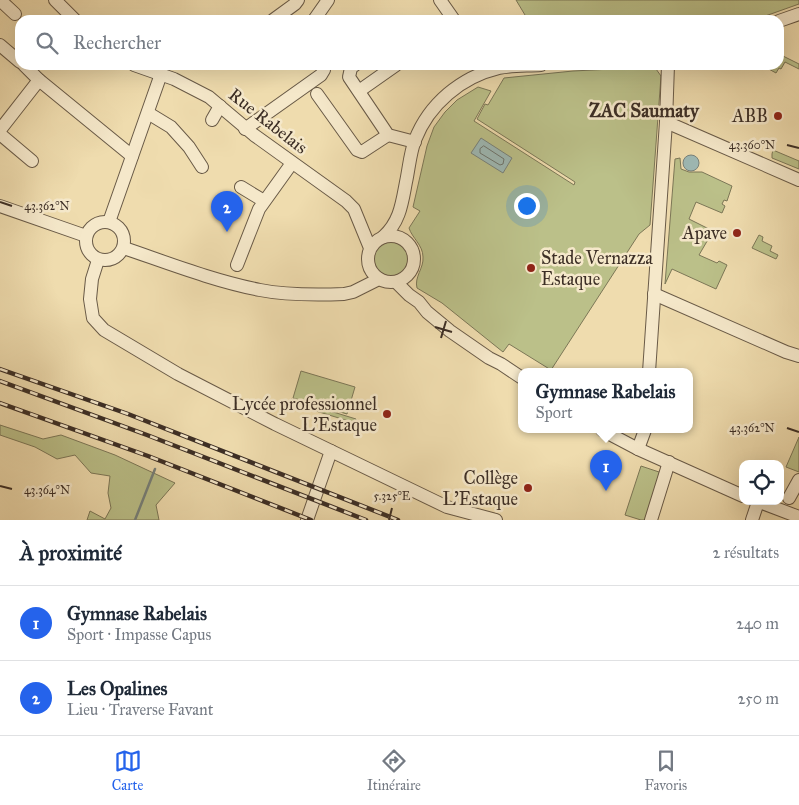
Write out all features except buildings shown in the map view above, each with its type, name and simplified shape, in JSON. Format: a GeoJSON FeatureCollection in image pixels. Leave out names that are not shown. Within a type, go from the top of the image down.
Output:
{"type":"FeatureCollection","features":[{"type":"Feature","properties":{"kind":"street"},"geometry":{"type":"LineString","coordinates":[[0,0],[16,14]]}},
{"type":"Feature","properties":{"kind":"street"},"geometry":{"type":"LineString","coordinates":[[54,0],[70,15]]}},
{"type":"Feature","properties":{"kind":"street"},"geometry":{"type":"LineString","coordinates":[[279,15],[298,0]]}},
{"type":"Feature","properties":{"kind":"street"},"geometry":{"type":"LineString","coordinates":[[318,15],[328,0]]}},
{"type":"Feature","properties":{"kind":"street"},"geometry":{"type":"LineString","coordinates":[[440,0],[450,15]]}},
{"type":"Feature","properties":{"kind":"street"},"geometry":{"type":"LineString","coordinates":[[784,19],[799,14]]}},
{"type":"Feature","properties":{"kind":"street"},"geometry":{"type":"LineString","coordinates":[[0,45],[15,58]]}},
{"type":"Feature","properties":{"kind":"street"},"geometry":{"type":"LineString","coordinates":[[29,70],[132,156]]}},
{"type":"Feature","properties":{"kind":"street","name":"Rue Rabelais"},"geometry":{"type":"LineString","coordinates":[[154,70],[209,97],[245,129],[346,201],[354,209],[370,248]]}},
{"type":"Feature","properties":{"kind":"street"},"geometry":{"type":"LineString","coordinates":[[245,129],[322,75],[324,70]]}},
{"type":"Feature","properties":{"kind":"street"},"geometry":{"type":"LineString","coordinates":[[351,70],[349,77],[388,135],[415,142]]}},
{"type":"Feature","properties":{"kind":"street"},"geometry":{"type":"LineString","coordinates":[[359,91],[389,70]]}},
{"type":"Feature","properties":{"kind":"street"},"geometry":{"type":"LineString","coordinates":[[400,214],[391,230],[370,248],[368,262],[370,269],[379,279],[387,282],[401,279],[411,272],[414,261],[413,250],[406,241],[401,225],[400,214],[415,142],[426,117],[444,96],[484,70]]}},
{"type":"Feature","properties":{"kind":"street"},"geometry":{"type":"LineString","coordinates":[[649,368],[668,70]]}},
{"type":"Feature","properties":{"kind":"street"},"geometry":{"type":"LineString","coordinates":[[109,222],[161,74]]}},
{"type":"Feature","properties":{"kind":"street"},"geometry":{"type":"LineString","coordinates":[[0,130],[39,80]]}},
{"type":"Feature","properties":{"kind":"street"},"geometry":{"type":"LineString","coordinates":[[317,94],[357,150],[362,152],[388,135]]}},
{"type":"Feature","properties":{"kind":"street"},"geometry":{"type":"LineString","coordinates":[[212,120],[220,106]]}},
{"type":"Feature","properties":{"kind":"street"},"geometry":{"type":"LineString","coordinates":[[148,113],[171,127],[189,147],[202,166]]}},
{"type":"Feature","properties":{"kind":"street"},"geometry":{"type":"LineString","coordinates":[[666,122],[799,180]]}},
{"type":"Feature","properties":{"kind":"street"},"geometry":{"type":"LineString","coordinates":[[0,134],[32,161]]}},
{"type":"Feature","properties":{"kind":"street"},"geometry":{"type":"LineString","coordinates":[[237,264],[264,201],[292,163]]}},
{"type":"Feature","properties":{"kind":"street"},"geometry":{"type":"LineString","coordinates":[[241,187],[264,201]]}},
{"type":"Feature","properties":{"kind":"street"},"geometry":{"type":"LineString","coordinates":[[0,206],[86,236]]}},
{"type":"Feature","properties":{"kind":"street"},"geometry":{"type":"LineString","coordinates":[[109,222],[116,225],[124,235],[124,248],[121,254],[111,260],[98,260],[89,253],[86,236],[98,223],[109,222]]}},
{"type":"Feature","properties":{"kind":"street"},"geometry":{"type":"LineString","coordinates":[[362,229],[382,238],[393,236],[406,241]]}},
{"type":"Feature","properties":{"kind":"street"},"geometry":{"type":"LineString","coordinates":[[124,248],[225,281],[260,290],[338,294],[353,292],[379,279]]}},
{"type":"Feature","properties":{"kind":"street"},"geometry":{"type":"LineString","coordinates":[[98,260],[92,279],[90,299],[93,318],[104,330],[178,374],[331,451],[447,507],[496,520]]}},
{"type":"Feature","properties":{"kind":"street"},"geometry":{"type":"LineString","coordinates":[[363,286],[370,269]]}},
{"type":"Feature","properties":{"kind":"street"},"geometry":{"type":"LineString","coordinates":[[401,279],[409,295],[420,302],[427,312],[450,331],[518,375]]}},
{"type":"Feature","properties":{"kind":"street"},"geometry":{"type":"LineString","coordinates":[[654,294],[799,356]]}},
{"type":"Feature","properties":{"kind":"street"},"geometry":{"type":"LineString","coordinates":[[608,433],[638,449],[739,494]]}},
{"type":"Feature","properties":{"kind":"street"},"geometry":{"type":"LineString","coordinates":[[638,449],[644,433]]}},
{"type":"Feature","properties":{"kind":"street"},"geometry":{"type":"LineString","coordinates":[[307,520],[331,451]]}},
{"type":"Feature","properties":{"kind":"street"},"geometry":{"type":"LineString","coordinates":[[651,520],[669,462]]}},
{"type":"Feature","properties":{"kind":"street"},"geometry":{"type":"LineString","coordinates":[[789,498],[799,480]]}},
{"type":"Feature","properties":{"kind":"street"},"geometry":{"type":"LineString","coordinates":[[752,520],[756,505]]}},
{"type":"Feature","properties":{"kind":"street"},"geometry":{"type":"LineString","coordinates":[[765,505],[795,517]]}},
{"type":"Feature","properties":{"kind":"green space"},"geometry":{"type":"Polygon","coordinates":[[[516,0],[799,0],[799,4],[768,15],[525,15],[516,0]]]}},
{"type":"Feature","properties":{"kind":"green space"},"geometry":{"type":"Polygon","coordinates":[[[784,56],[799,64],[799,69],[785,62],[784,64],[784,56]]]}},
{"type":"Feature","properties":{"kind":"green space"},"geometry":{"type":"Polygon","coordinates":[[[657,70],[661,76],[650,225],[639,234],[552,368],[548,368],[509,344],[503,352],[442,303],[417,288],[416,284],[423,261],[423,253],[409,228],[420,211],[413,207],[427,146],[434,127],[457,100],[478,87],[491,91],[474,121],[574,185],[575,182],[477,119],[485,104],[488,105],[504,78],[573,71],[657,70]]]}},
{"type":"Feature","properties":{"kind":"green space"},"geometry":{"type":"Polygon","coordinates":[[[773,150],[799,161],[799,169],[772,158],[773,150]]]}},
{"type":"Feature","properties":{"kind":"green space"},"geometry":{"type":"Polygon","coordinates":[[[680,158],[681,169],[689,172],[702,172],[732,186],[727,201],[724,200],[722,204],[725,206],[722,213],[696,202],[689,219],[713,231],[699,255],[727,265],[716,289],[672,269],[665,284],[675,159],[680,158]]]}},
{"type":"Feature","properties":{"kind":"green space"},"geometry":{"type":"Polygon","coordinates":[[[759,235],[763,237],[762,241],[772,246],[770,251],[778,255],[776,259],[752,248],[759,235]]]}},
{"type":"Feature","properties":{"kind":"green space"},"geometry":{"type":"Polygon","coordinates":[[[391,242],[403,247],[408,259],[403,271],[391,276],[379,271],[374,259],[379,247],[391,242]]]}},
{"type":"Feature","properties":{"kind":"green space"},"geometry":{"type":"Polygon","coordinates":[[[301,371],[355,387],[347,414],[293,398],[301,371]]]}},
{"type":"Feature","properties":{"kind":"green space"},"geometry":{"type":"Polygon","coordinates":[[[291,399],[356,419],[355,423],[290,403],[291,399]]]}},
{"type":"Feature","properties":{"kind":"green space"},"geometry":{"type":"Polygon","coordinates":[[[0,425],[43,439],[61,435],[115,455],[175,483],[156,505],[159,520],[87,520],[90,511],[105,519],[111,508],[108,493],[110,476],[91,473],[75,455],[57,459],[35,447],[0,435],[0,425]]]}},
{"type":"Feature","properties":{"kind":"green space"},"geometry":{"type":"Polygon","coordinates":[[[799,437],[799,472],[786,467],[799,437]]]}},
{"type":"Feature","properties":{"kind":"green space"},"geometry":{"type":"Polygon","coordinates":[[[641,466],[662,473],[646,520],[625,515],[641,466]]]}},
{"type":"Feature","properties":{"kind":"water"},"geometry":{"type":"Polygon","coordinates":[[[481,138],[512,158],[503,173],[471,153],[481,138]]]}},
{"type":"Feature","properties":{"kind":"water"},"geometry":{"type":"Polygon","coordinates":[[[691,155],[697,157],[699,163],[697,169],[691,171],[685,169],[683,163],[685,157],[691,155]]]}},
{"type":"Feature","properties":{"kind":"waterway"},"geometry":{"type":"LineString","coordinates":[[135,520],[155,469]]}},
{"type":"Feature","properties":{"kind":"railway"},"geometry":{"type":"LineString","coordinates":[[0,369],[128,414],[398,520]]}},
{"type":"Feature","properties":{"kind":"railway"},"geometry":{"type":"LineString","coordinates":[[0,381],[147,435],[366,520]]}},
{"type":"Feature","properties":{"kind":"railway"},"geometry":{"type":"LineString","coordinates":[[0,403],[148,456],[311,520]]}},
{"type":"Feature","properties":{"kind":"place","name":"ABB"},"geometry":{"type":"Point","coordinates":[778,116]}},
{"type":"Feature","properties":{"kind":"place","name":"Les Opalines"},"geometry":{"type":"Point","coordinates":[227,232]}},
{"type":"Feature","properties":{"kind":"place","name":"Apave"},"geometry":{"type":"Point","coordinates":[737,233]}},
{"type":"Feature","properties":{"kind":"place","name":"Stade Vernazza Estaque"},"geometry":{"type":"Point","coordinates":[531,268]}},
{"type":"Feature","properties":{"kind":"place","name":"Lycée professionnel L'Estaque"},"geometry":{"type":"Point","coordinates":[387,414]}},
{"type":"Feature","properties":{"kind":"place","name":"Collège L'Estaque"},"geometry":{"type":"Point","coordinates":[528,488]}},
{"type":"Feature","properties":{"kind":"place","name":"Gymnase Rabelais"},"geometry":{"type":"Point","coordinates":[606,491]}},
{"type":"Feature","properties":{"kind":"district","name":"ZAC Saumaty"},"geometry":{"type":"Point","coordinates":[644,110]}}]}
